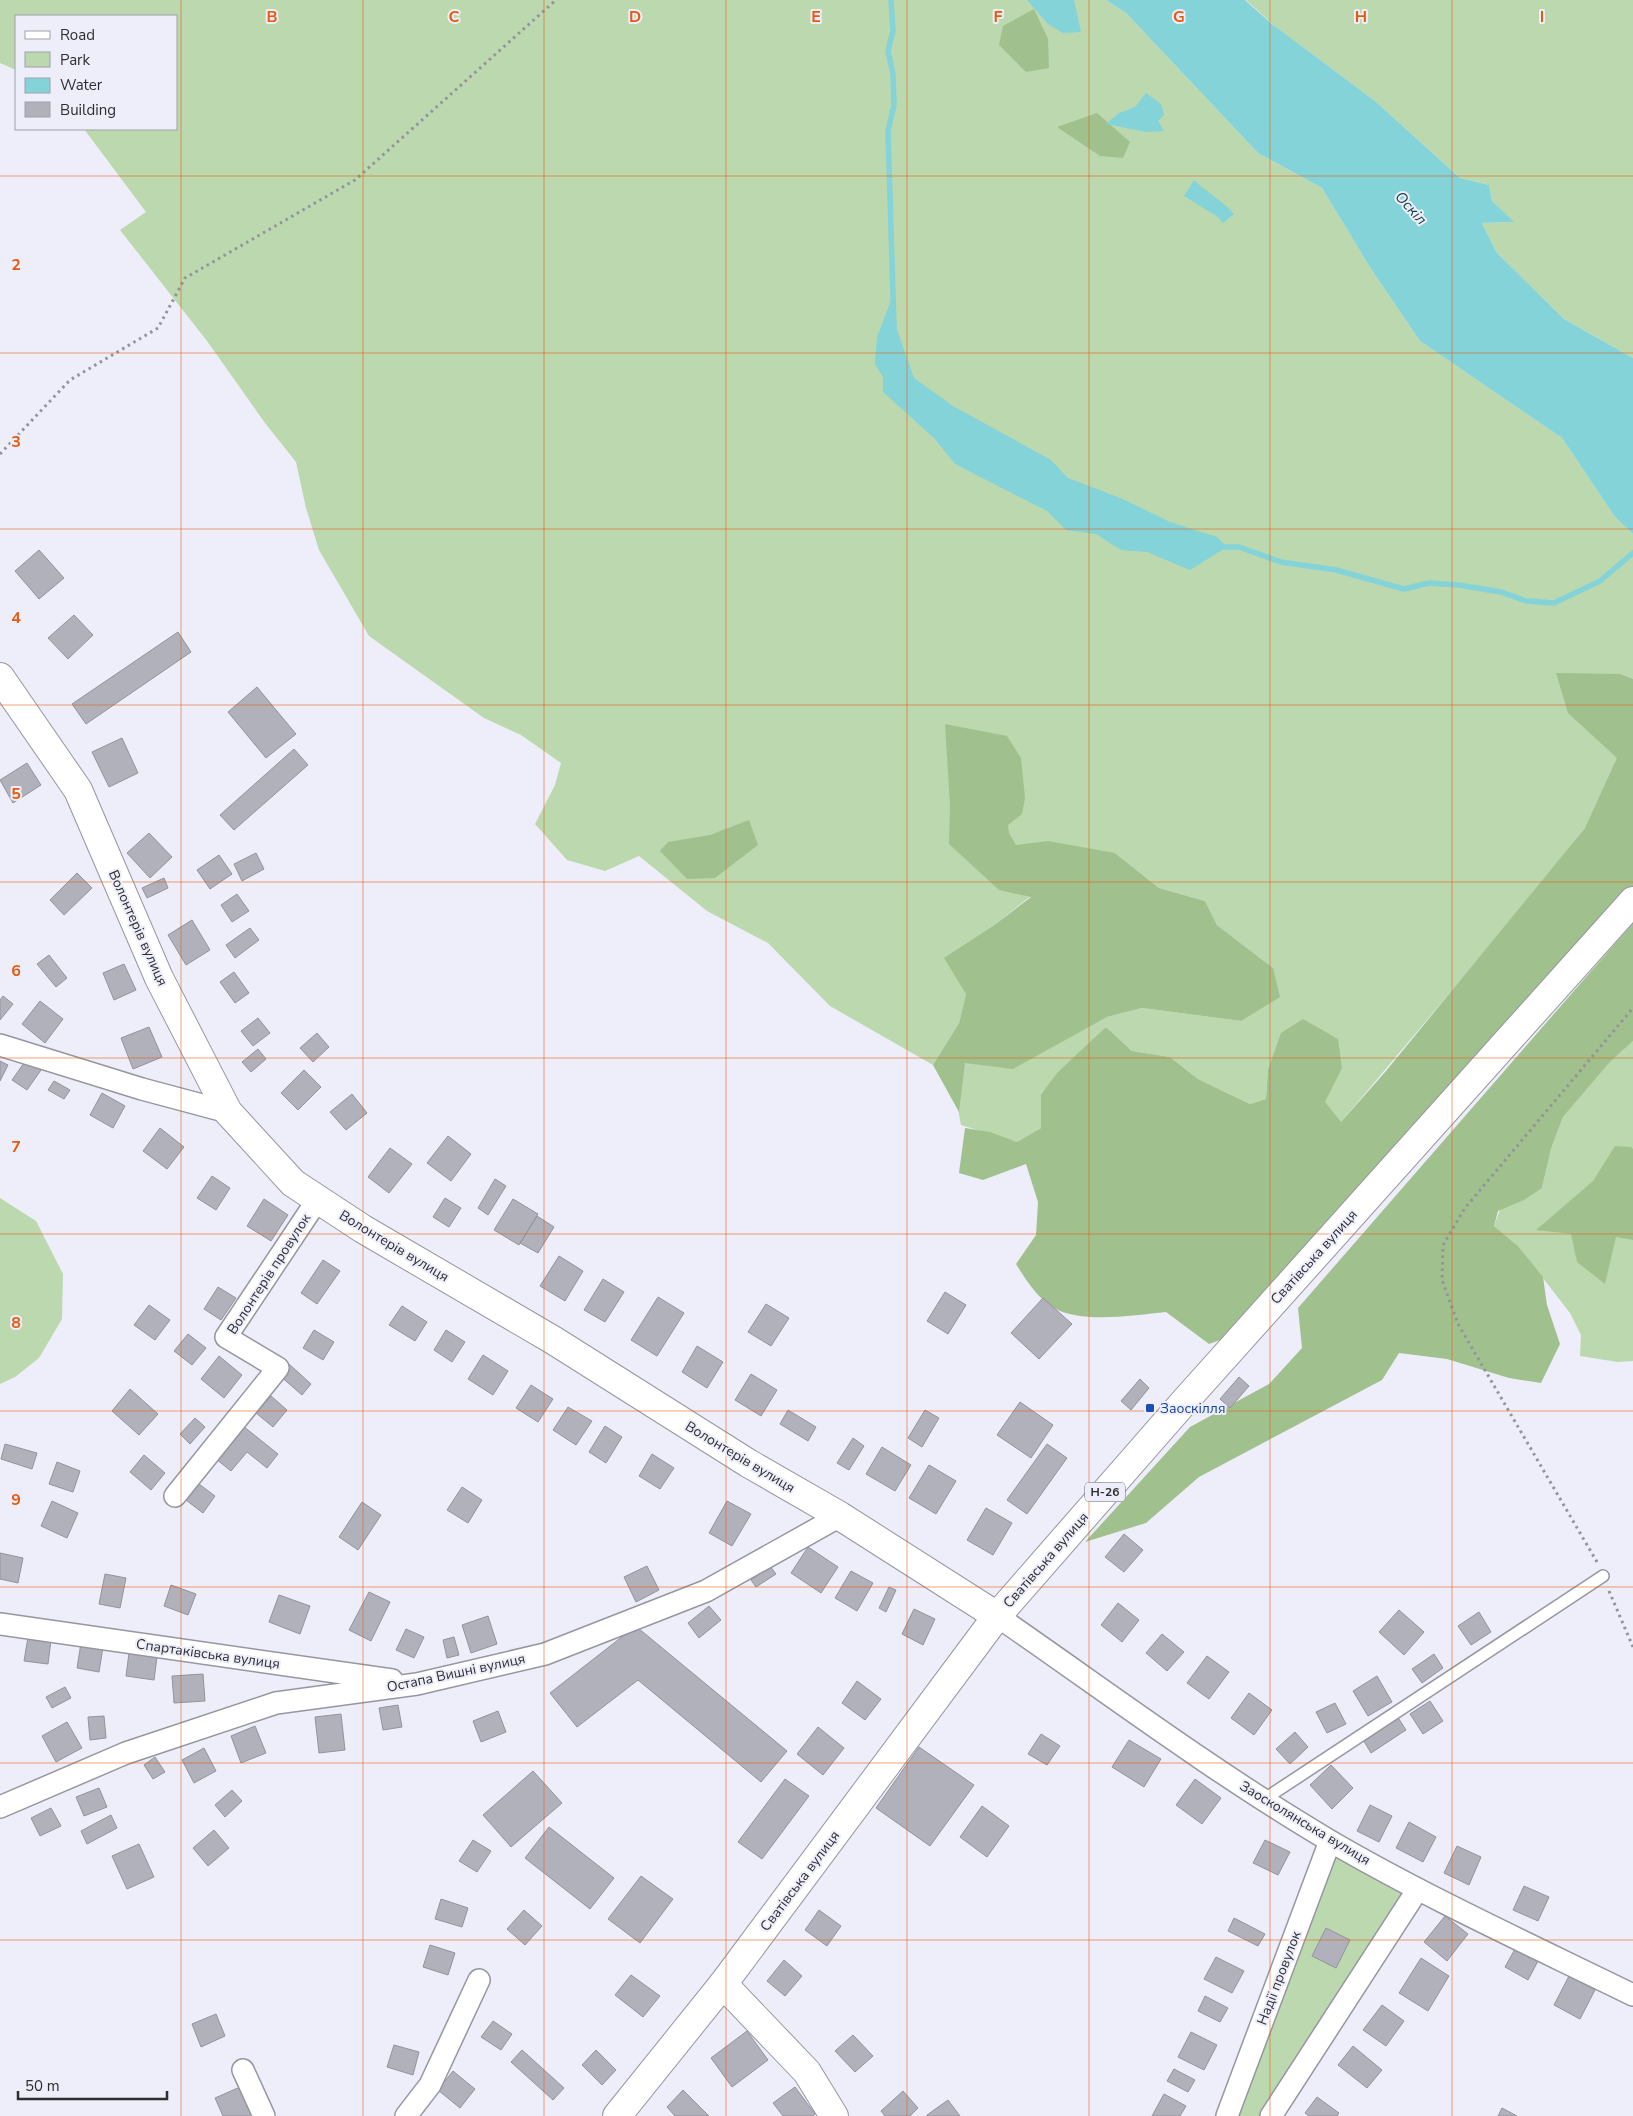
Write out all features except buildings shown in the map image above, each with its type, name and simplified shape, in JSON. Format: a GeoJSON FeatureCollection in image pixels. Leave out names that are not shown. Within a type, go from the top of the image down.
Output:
{"type":"FeatureCollection","features":[{"type":"Feature","properties":{"kind":"street","name":"Волонтерів вулиця"},"geometry":{"type":"LineString","coordinates":[[0,677],[78,790],[159,978],[228,1112],[293,1183],[363,1230],[553,1340],[748,1463],[840,1516],[997,1616]]}},
{"type":"Feature","properties":{"kind":"street","name":"Сватівська вулиця"},"geometry":{"type":"LineString","coordinates":[[617,2116],[723,1984],[997,1616],[1184,1402],[1633,901]]}},
{"type":"Feature","properties":{"kind":"street"},"geometry":{"type":"LineString","coordinates":[[0,1045],[142,1089],[228,1112]]}},
{"type":"Feature","properties":{"kind":"street","name":"Волонтерів провулок"},"geometry":{"type":"LineString","coordinates":[[175,1496],[278,1368],[226,1338],[318,1199]]}},
{"type":"Feature","properties":{"kind":"street","name":"Остапа Вишні вулиця"},"geometry":{"type":"LineString","coordinates":[[0,1807],[126,1753],[276,1702],[417,1684],[545,1654],[706,1591],[840,1516]]}},
{"type":"Feature","properties":{"kind":"street","name":"Заосколянська вулиця"},"geometry":{"type":"LineString","coordinates":[[997,1616],[1263,1800],[1330,1841],[1418,1889],[1633,1995]]}},
{"type":"Feature","properties":{"kind":"street","name":"Спартаківська вулиця"},"geometry":{"type":"LineString","coordinates":[[0,1624],[417,1684]]}},
{"type":"Feature","properties":{"kind":"street","name":"Надії провулок"},"geometry":{"type":"LineString","coordinates":[[1227,2116],[1330,1841]]}},
{"type":"Feature","properties":{"kind":"street"},"geometry":{"type":"LineString","coordinates":[[1271,2116],[1418,1889]]}},
{"type":"Feature","properties":{"kind":"street"},"geometry":{"type":"LineString","coordinates":[[406,2116],[430,2085],[479,1980]]}},
{"type":"Feature","properties":{"kind":"street"},"geometry":{"type":"LineString","coordinates":[[723,1984],[807,2072],[834,2116]]}},
{"type":"Feature","properties":{"kind":"street"},"geometry":{"type":"LineString","coordinates":[[243,2070],[264,2116]]}},
{"type":"Feature","properties":{"kind":"lane"},"geometry":{"type":"LineString","coordinates":[[1263,1800],[1603,1576]]}},
{"type":"Feature","properties":{"kind":"path"},"geometry":{"type":"LineString","coordinates":[[0,454],[70,380],[158,328],[185,278],[355,180],[556,0]]}},
{"type":"Feature","properties":{"kind":"path"},"geometry":{"type":"LineString","coordinates":[[1633,1008],[1465,1208],[1443,1245],[1442,1280],[1458,1324],[1593,1554],[1633,1648]]}},
{"type":"Feature","properties":{"kind":"green space"},"geometry":{"type":"Polygon","coordinates":[[[0,0],[1106,0],[1126,13],[1258,153],[1322,188],[1371,269],[1420,341],[1562,438],[1615,517],[1633,534],[1633,679],[1621,674],[1556,674],[1626,756],[1585,828],[1507,925],[1341,1122],[1268,1070],[1266,1099],[1250,1104],[1198,1079],[1170,1057],[1132,1051],[1106,1027],[1041,1093],[1041,1128],[1017,1142],[961,1125],[955,1093],[959,1064],[984,1061],[1058,1043],[1107,1017],[1142,1008],[1241,1021],[1273,968],[1217,925],[1205,901],[1159,888],[1115,853],[1031,896],[993,926],[966,994],[959,1023],[933,1065],[830,1006],[768,943],[707,911],[639,856],[605,871],[567,860],[535,824],[555,785],[561,763],[521,735],[484,718],[369,636],[319,550],[306,508],[296,462],[265,423],[207,341],[120,230],[146,212],[85,130],[178,130],[178,15],[15,15],[15,70],[0,63],[0,0]]]}},
{"type":"Feature","properties":{"kind":"green space"},"geometry":{"type":"Polygon","coordinates":[[[1246,0],[1633,0],[1633,358],[1564,319],[1497,253],[1482,223],[1513,222],[1492,201],[1489,185],[1460,178],[1375,101],[1277,28],[1246,0]]]}},
{"type":"Feature","properties":{"kind":"green space"},"geometry":{"type":"Polygon","coordinates":[[[1034,9],[1048,39],[1049,68],[1026,72],[999,45],[1003,26],[1034,9]]]}},
{"type":"Feature","properties":{"kind":"green space"},"geometry":{"type":"Polygon","coordinates":[[[1097,113],[1130,142],[1123,158],[1100,156],[1057,127],[1097,113]]]}},
{"type":"Feature","properties":{"kind":"green space"},"geometry":{"type":"Polygon","coordinates":[[[1556,673],[1621,674],[1633,679],[1633,891],[1239,1333],[1209,1344],[1166,1312],[1109,1317],[1079,1316],[1054,1308],[1043,1300],[1016,1264],[1036,1235],[1038,1202],[1026,1164],[983,1180],[959,1173],[965,1128],[990,1132],[1017,1142],[1041,1128],[1041,1094],[1058,1072],[1106,1027],[1132,1051],[1170,1057],[1198,1079],[1250,1104],[1266,1099],[1268,1070],[1281,1033],[1303,1019],[1338,1039],[1342,1068],[1325,1102],[1341,1122],[1386,1071],[1585,828],[1617,758],[1568,713],[1556,673]]]}},
{"type":"Feature","properties":{"kind":"green space"},"geometry":{"type":"Polygon","coordinates":[[[945,724],[1007,736],[1021,758],[1025,798],[1022,814],[1008,825],[1009,833],[1016,845],[1048,841],[1115,853],[1159,888],[1205,901],[1217,925],[1273,968],[1280,997],[1241,1021],[1142,1008],[1107,1017],[1013,1069],[965,1063],[959,1112],[933,1065],[959,1023],[966,994],[944,958],[993,926],[1031,897],[999,890],[949,844],[950,805],[945,724]]]}},
{"type":"Feature","properties":{"kind":"green space"},"geometry":{"type":"Polygon","coordinates":[[[749,820],[758,845],[715,878],[687,879],[660,851],[668,842],[710,835],[749,820]]]}},
{"type":"Feature","properties":{"kind":"green space"},"geometry":{"type":"Polygon","coordinates":[[[1633,923],[1633,1041],[1610,1062],[1563,1117],[1551,1149],[1542,1188],[1524,1200],[1498,1211],[1494,1226],[1518,1246],[1543,1277],[1547,1305],[1560,1344],[1541,1383],[1509,1378],[1447,1359],[1399,1353],[1382,1380],[1199,1477],[1146,1523],[1085,1542],[1190,1427],[1269,1384],[1302,1348],[1298,1308],[1633,923]]]}},
{"type":"Feature","properties":{"kind":"green space"},"geometry":{"type":"Polygon","coordinates":[[[1633,1041],[1633,1361],[1618,1362],[1580,1356],[1581,1335],[1570,1313],[1518,1246],[1494,1226],[1502,1204],[1542,1188],[1551,1149],[1563,1117],[1610,1062],[1633,1041]]]}},
{"type":"Feature","properties":{"kind":"green space"},"geometry":{"type":"Polygon","coordinates":[[[1615,1146],[1631,1147],[1633,1149],[1633,1240],[1616,1237],[1605,1284],[1577,1262],[1571,1234],[1536,1230],[1593,1181],[1615,1146]]]}},
{"type":"Feature","properties":{"kind":"green space"},"geometry":{"type":"Polygon","coordinates":[[[0,1198],[36,1221],[63,1274],[62,1319],[39,1358],[15,1377],[0,1384],[0,1198]]]}},
{"type":"Feature","properties":{"kind":"green space"},"geometry":{"type":"Polygon","coordinates":[[[1330,1841],[1418,1889],[1271,2116],[1227,2116],[1330,1841]]]}},
{"type":"Feature","properties":{"kind":"water"},"geometry":{"type":"Polygon","coordinates":[[[1027,0],[1074,0],[1081,32],[1063,33],[1048,24],[1027,0]]]}},
{"type":"Feature","properties":{"kind":"water","name":"Оскіл"},"geometry":{"type":"Polygon","coordinates":[[[1106,0],[1245,0],[1272,24],[1375,101],[1460,178],[1489,185],[1492,201],[1514,222],[1482,223],[1497,253],[1564,319],[1633,358],[1633,534],[1615,517],[1562,438],[1420,341],[1371,269],[1322,188],[1258,153],[1126,13],[1106,0]]]}},
{"type":"Feature","properties":{"kind":"water"},"geometry":{"type":"Polygon","coordinates":[[[1146,93],[1161,104],[1164,115],[1158,121],[1164,131],[1146,132],[1106,124],[1119,113],[1135,107],[1146,93]]]}},
{"type":"Feature","properties":{"kind":"water"},"geometry":{"type":"Polygon","coordinates":[[[1194,180],[1234,214],[1223,223],[1218,217],[1184,196],[1194,180]]]}},
{"type":"Feature","properties":{"kind":"water"},"geometry":{"type":"Polygon","coordinates":[[[893,295],[894,321],[914,378],[953,406],[1051,460],[1068,478],[1123,499],[1170,522],[1217,537],[1227,547],[1190,570],[1147,552],[1121,550],[1096,534],[1066,530],[1047,511],[955,464],[934,438],[883,392],[883,377],[875,364],[877,337],[893,295]]]}},
{"type":"Feature","properties":{"kind":"waterway"},"geometry":{"type":"LineString","coordinates":[[891,0],[893,31],[888,51],[893,74],[894,105],[888,131],[894,327]]}},
{"type":"Feature","properties":{"kind":"waterway"},"geometry":{"type":"LineString","coordinates":[[1221,547],[1239,547],[1281,562],[1336,570],[1404,589],[1429,583],[1459,585],[1501,592],[1526,601],[1554,603],[1600,581],[1633,553]]}},
{"type":"Feature","properties":{"kind":"place","name":"Заоскілля"},"geometry":{"type":"Point","coordinates":[1150,1408]}}]}
